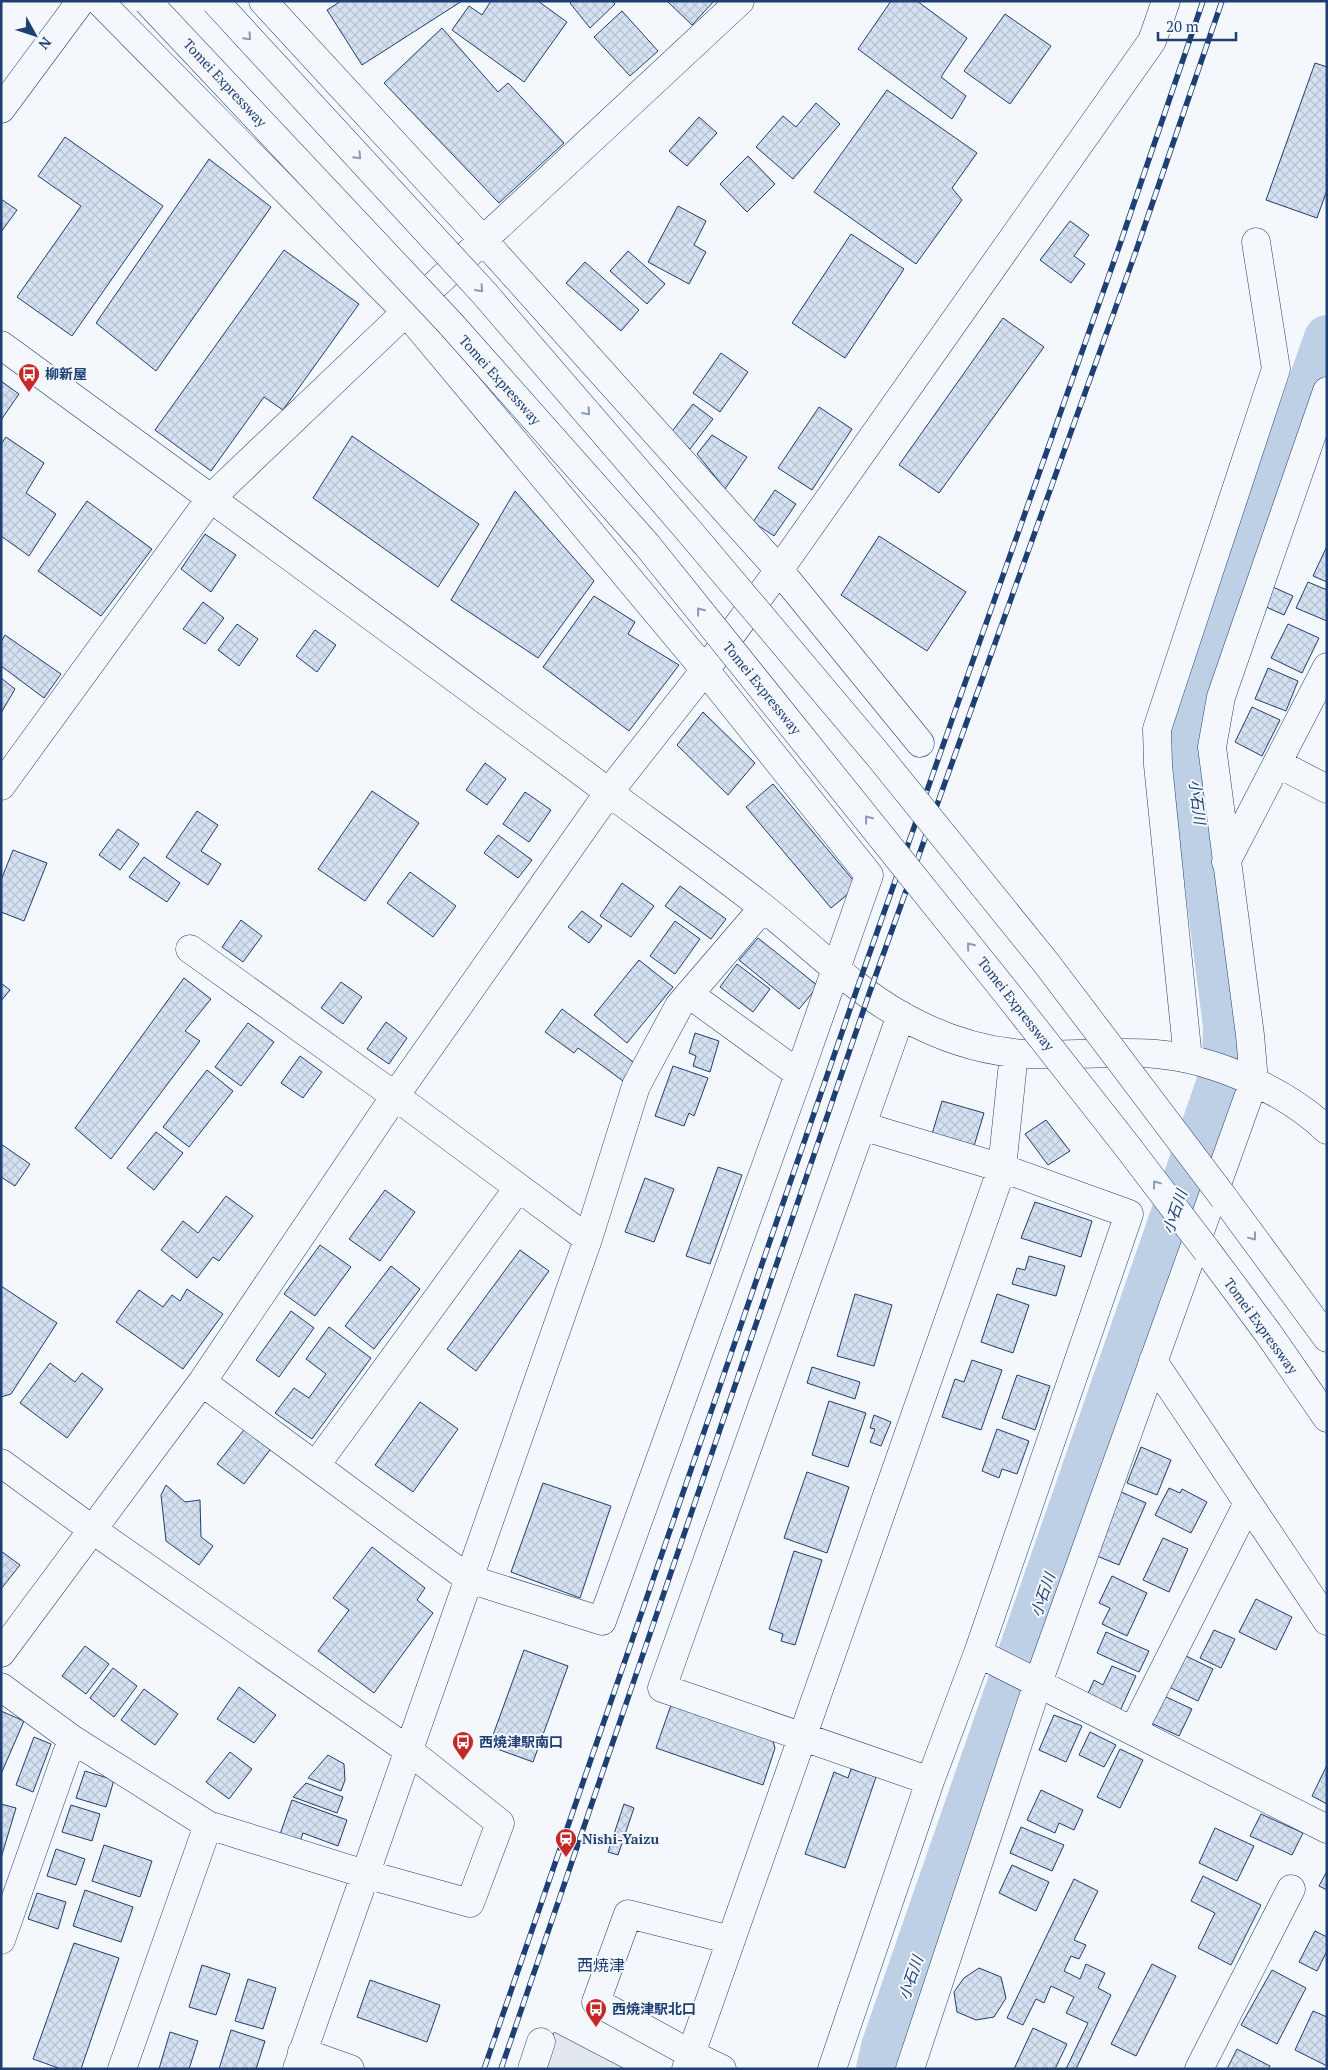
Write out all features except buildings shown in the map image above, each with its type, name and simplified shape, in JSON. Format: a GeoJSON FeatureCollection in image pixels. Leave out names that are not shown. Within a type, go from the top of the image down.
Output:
{"type":"FeatureCollection","features":[{"type":"Feature","properties":{"kind":"main road"},"geometry":{"type":"LineString","coordinates":[[1,109],[81,1]]}},
{"type":"Feature","properties":{"kind":"main road"},"geometry":{"type":"LineString","coordinates":[[99,1],[406,312],[705,670],[869,875],[602,1621],[468,1579],[202,1382]]}},
{"type":"Feature","properties":{"kind":"main road","name":"Tomei Expressway"},"geometry":{"type":"LineString","coordinates":[[147,1],[449,322],[647,545],[1128,1146],[1268,1333],[1327,1418]]}},
{"type":"Feature","properties":{"kind":"main road"},"geometry":{"type":"LineString","coordinates":[[215,1],[484,293],[696,538],[878,755],[1047,964],[1327,1338]]}},
{"type":"Feature","properties":{"kind":"main road"},"geometry":{"type":"LineString","coordinates":[[263,1],[484,240],[779,570],[920,744]]}},
{"type":"Feature","properties":{"kind":"main road"},"geometry":{"type":"LineString","coordinates":[[1,786],[210,499],[406,312],[740,1]]}},
{"type":"Feature","properties":{"kind":"main road"},"geometry":{"type":"LineString","coordinates":[[1,1653],[202,1382],[395,1096],[609,792],[705,670],[779,570],[1152,41],[1166,1]]}},
{"type":"Feature","properties":{"kind":"main road"},"geometry":{"type":"LineString","coordinates":[[1188,1060],[1158,765],[1157,729],[1276,369],[1256,242]]}},
{"type":"Feature","properties":{"kind":"main road"},"geometry":{"type":"LineString","coordinates":[[1,345],[609,792],[763,908],[869,994],[901,1015],[943,1036],[1014,1053],[1157,1054],[1188,1060],[1247,1079],[1284,1097],[1312,1116],[1327,1130]]}},
{"type":"Feature","properties":{"kind":"main road"},"geometry":{"type":"LineString","coordinates":[[910,2069],[910,2064],[1038,1683],[1153,1361],[1247,1079],[1250,1035],[1212,747],[1221,697],[1327,391]]}},
{"type":"Feature","properties":{"kind":"main road"},"geometry":{"type":"LineString","coordinates":[[1226,862],[1327,667]]}},
{"type":"Feature","properties":{"kind":"main road"},"geometry":{"type":"LineString","coordinates":[[1277,763],[1327,789]]}},
{"type":"Feature","properties":{"kind":"main road"},"geometry":{"type":"LineString","coordinates":[[350,2069],[300,2061],[588,1240],[636,1086],[679,1006],[763,908]]}},
{"type":"Feature","properties":{"kind":"main road"},"geometry":{"type":"LineString","coordinates":[[190,949],[395,1096],[588,1240]]}},
{"type":"Feature","properties":{"kind":"main road"},"geometry":{"type":"LineString","coordinates":[[689,994],[799,1074]]}},
{"type":"Feature","properties":{"kind":"main road"},"geometry":{"type":"LineString","coordinates":[[901,1015],[662,1688],[930,1781]]}},
{"type":"Feature","properties":{"kind":"main road"},"geometry":{"type":"LineString","coordinates":[[688,2061],[1002,1168],[1014,1053]]}},
{"type":"Feature","properties":{"kind":"main road"},"geometry":{"type":"LineString","coordinates":[[832,2069],[930,1781],[978,1653],[1129,1214],[1002,1168],[862,1126]]}},
{"type":"Feature","properties":{"kind":"main road"},"geometry":{"type":"LineString","coordinates":[[316,1465],[518,1188]]}},
{"type":"Feature","properties":{"kind":"main road"},"geometry":{"type":"LineString","coordinates":[[1153,1361],[1327,1621]]}},
{"type":"Feature","properties":{"kind":"main road"},"geometry":{"type":"LineString","coordinates":[[1,1463],[93,1530],[408,1750],[500,1823],[470,1903],[365,1874],[208,1825],[72,1739],[1,1687]]}},
{"type":"Feature","properties":{"kind":"main road"},"geometry":{"type":"LineString","coordinates":[[1133,1731],[1248,1503]]}},
{"type":"Feature","properties":{"kind":"main road"},"geometry":{"type":"LineString","coordinates":[[978,1653],[1327,1829]]}},
{"type":"Feature","properties":{"kind":"main road"},"geometry":{"type":"LineString","coordinates":[[1,1940],[72,1739]]}},
{"type":"Feature","properties":{"kind":"main road"},"geometry":{"type":"LineString","coordinates":[[122,2069],[208,1825]]}},
{"type":"Feature","properties":{"kind":"main road"},"geometry":{"type":"LineString","coordinates":[[1199,2069],[1291,1889]]}},
{"type":"Feature","properties":{"kind":"main road"},"geometry":{"type":"LineString","coordinates":[[722,2069],[688,2061],[596,2002],[628,1914],[731,1940]]}},
{"type":"Feature","properties":{"kind":"main road"},"geometry":{"type":"LineString","coordinates":[[532,2069],[541,2042]]}},
{"type":"Feature","properties":{"kind":"shaded area"},"geometry":{"type":"Polygon","coordinates":[[[554,2032],[625,2069],[542,2069],[554,2032]]]}},
{"type":"Feature","properties":{"kind":"waterway","name":"小石川"},"geometry":{"type":"LineString","coordinates":[[879,2069],[884,2047],[1218,1087],[1225,1057],[1226,1026],[1191,755],[1192,732],[1197,708],[1327,338]]}},
{"type":"Feature","properties":{"kind":"railway"},"geometry":{"type":"LineString","coordinates":[[484,2069],[858,986],[1119,247],[1203,1]]}},
{"type":"Feature","properties":{"kind":"railway"},"geometry":{"type":"LineString","coordinates":[[501,2069],[869,994],[1136,251],[1222,1]]}},
{"type":"Feature","properties":{"kind":"place","name":"柳新屋"},"geometry":{"type":"Point","coordinates":[29,393]}},
{"type":"Feature","properties":{"kind":"place","name":"西焼津駅南口"},"geometry":{"type":"Point","coordinates":[463,1761]}},
{"type":"Feature","properties":{"kind":"place","name":"Nishi-Yaizu"},"geometry":{"type":"Point","coordinates":[566,1858]}},
{"type":"Feature","properties":{"kind":"place","name":"西焼津駅北口"},"geometry":{"type":"Point","coordinates":[596,2028]}},
{"type":"Feature","properties":{"kind":"district","name":"西焼津"},"geometry":{"type":"Point","coordinates":[601,1965]}}]}
